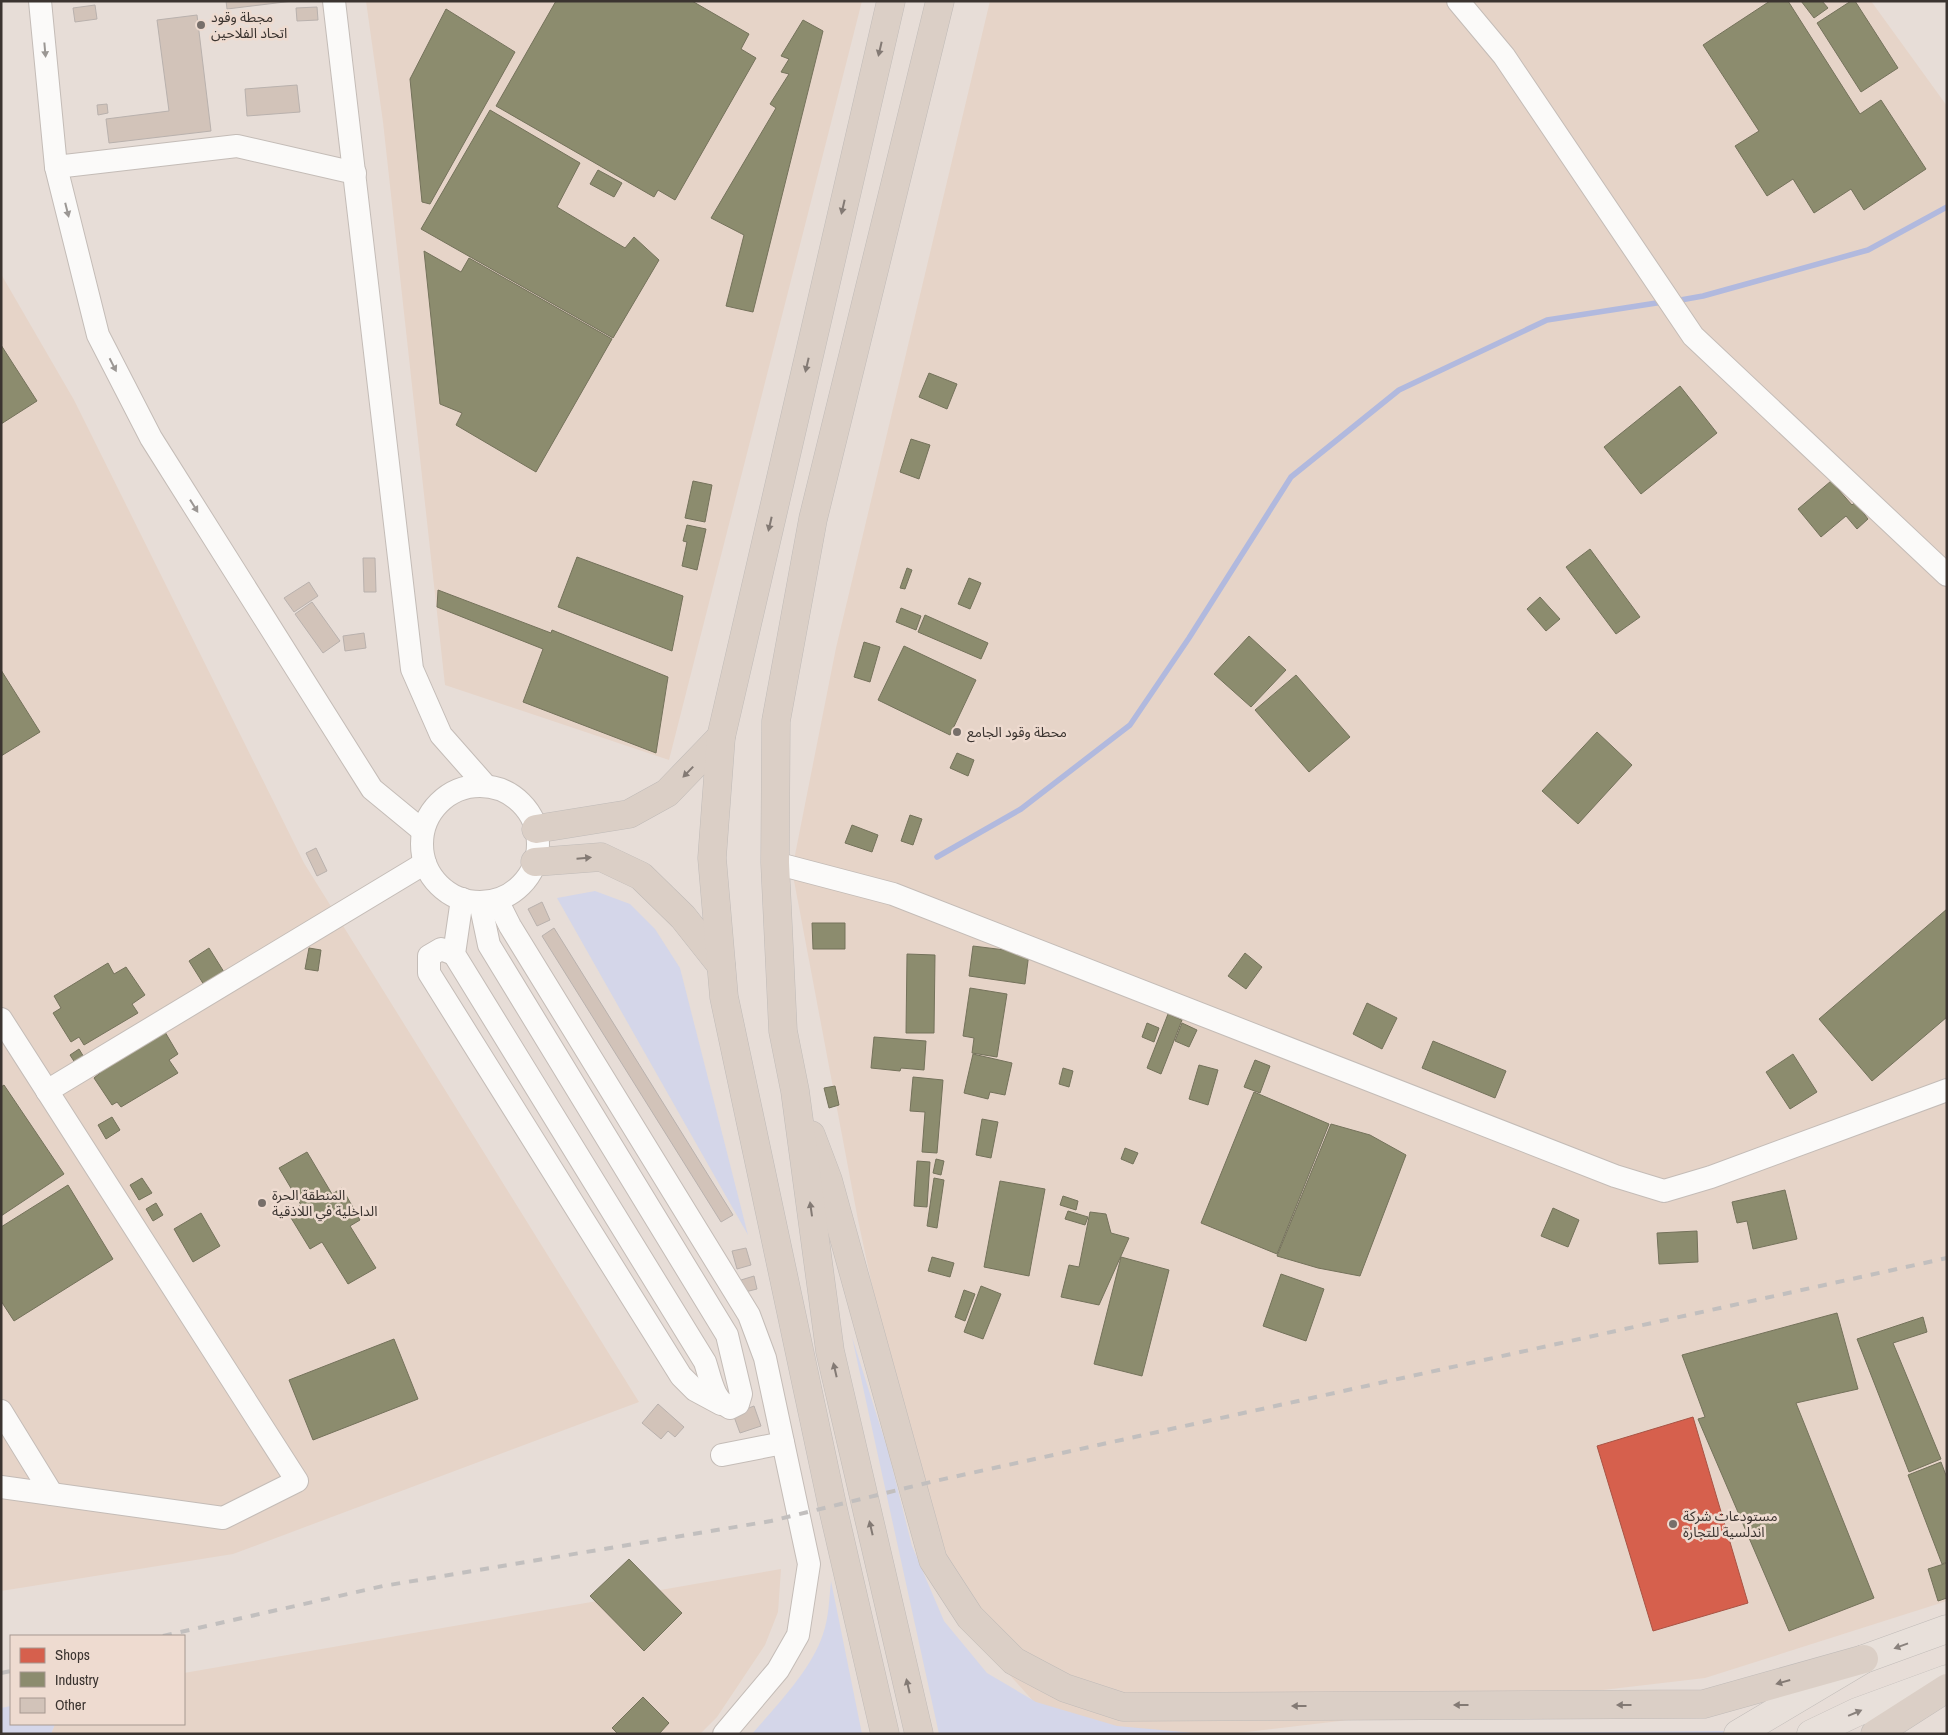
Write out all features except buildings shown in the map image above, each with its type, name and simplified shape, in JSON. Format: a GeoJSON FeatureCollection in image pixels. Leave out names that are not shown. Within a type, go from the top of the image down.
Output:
{"type":"FeatureCollection","features":[{"type":"Feature","properties":{"kind":"highway"},"geometry":{"type":"LineString","coordinates":[[885,1734],[833,1509],[724,997],[712,858],[721,737],[891,1]]}},
{"type":"Feature","properties":{"kind":"highway"},"geometry":{"type":"LineString","coordinates":[[919,1734],[830,1351],[795,1091],[783,1031],[775,863],[776,720],[813,519],[940,1]]}},
{"type":"Feature","properties":{"kind":"highway"},"geometry":{"type":"LineString","coordinates":[[536,829],[629,814],[667,793],[721,737]]}},
{"type":"Feature","properties":{"kind":"highway"},"geometry":{"type":"LineString","coordinates":[[535,862],[601,857],[641,876],[683,917],[720,965]]}},
{"type":"Feature","properties":{"kind":"highway"},"geometry":{"type":"LineString","coordinates":[[795,1091],[828,1180],[933,1560],[970,1616],[1014,1661],[1065,1688],[1123,1707],[1704,1704],[1864,1659]]}},
{"type":"Feature","properties":{"kind":"highway"},"geometry":{"type":"LineString","coordinates":[[1875,1734],[1947,1688]]}},
{"type":"Feature","properties":{"kind":"main road"},"geometry":{"type":"LineString","coordinates":[[1738,1734],[1864,1659],[1947,1629]]}},
{"type":"Feature","properties":{"kind":"main road"},"geometry":{"type":"LineString","coordinates":[[1811,1734],[1858,1712],[1947,1679]]}},
{"type":"Feature","properties":{"kind":"street"},"geometry":{"type":"LineString","coordinates":[[40,1],[56,167],[98,335],[150,438],[372,789],[423,832]]}},
{"type":"Feature","properties":{"kind":"street"},"geometry":{"type":"LineString","coordinates":[[334,1],[412,669],[440,735],[486,786]]}},
{"type":"Feature","properties":{"kind":"street"},"geometry":{"type":"LineString","coordinates":[[1458,1],[1504,56],[1693,336],[1947,575]]}},
{"type":"Feature","properties":{"kind":"street"},"geometry":{"type":"LineString","coordinates":[[56,167],[237,146],[355,173]]}},
{"type":"Feature","properties":{"kind":"street"},"geometry":{"type":"LineString","coordinates":[[480,900],[514,892],[527,879],[535,862],[538,845],[536,829],[529,813],[518,800],[503,790],[486,786],[469,786],[453,792],[440,802],[429,816],[423,832],[422,847],[425,863],[434,878],[446,891],[480,900],[510,926],[749,1315],[765,1358],[809,1564],[798,1635],[778,1670],[724,1734]]}},
{"type":"Feature","properties":{"kind":"street"},"geometry":{"type":"LineString","coordinates":[[47,1091],[425,863]]}},
{"type":"Feature","properties":{"kind":"street"},"geometry":{"type":"LineString","coordinates":[[775,863],[893,894],[1615,1176],[1664,1191],[1711,1177],[1947,1090]]}},
{"type":"Feature","properties":{"kind":"street"},"geometry":{"type":"LineString","coordinates":[[454,954],[480,900]]}},
{"type":"Feature","properties":{"kind":"street"},"geometry":{"type":"LineString","coordinates":[[480,900],[489,945],[727,1335],[741,1394],[738,1404],[730,1408],[721,1404],[695,1390],[681,1376],[429,973],[429,956],[441,949],[454,954],[705,1362],[721,1404]]}},
{"type":"Feature","properties":{"kind":"street"},"geometry":{"type":"LineString","coordinates":[[1,1019],[297,1481],[223,1518],[1,1487]]}},
{"type":"Feature","properties":{"kind":"street"},"geometry":{"type":"LineString","coordinates":[[1,1411],[52,1494]]}},
{"type":"Feature","properties":{"kind":"street"},"geometry":{"type":"LineString","coordinates":[[722,1455],[783,1443]]}},
{"type":"Feature","properties":{"kind":"shaded area"},"geometry":{"type":"Polygon","coordinates":[[[366,1],[862,1],[669,760],[445,685],[383,122],[366,1]]]}},
{"type":"Feature","properties":{"kind":"shaded area"},"geometry":{"type":"Polygon","coordinates":[[[990,1],[1871,1],[1947,106],[1947,1601],[1705,1678],[1230,1734],[1138,1734],[1053,1723],[943,1601],[905,1439],[858,1220],[792,870],[836,648],[990,1]]]}},
{"type":"Feature","properties":{"kind":"shaded area"},"geometry":{"type":"Polygon","coordinates":[[[1,274],[74,400],[304,863],[639,1402],[233,1554],[1,1591],[1,274]]]}},
{"type":"Feature","properties":{"kind":"shaded area"},"geometry":{"type":"Polygon","coordinates":[[[595,891],[630,904],[655,929],[680,968],[748,1235],[557,898],[595,891]]]}},
{"type":"Feature","properties":{"kind":"shaded area"},"geometry":{"type":"Polygon","coordinates":[[[852,1337],[888,1451],[912,1546],[944,1621],[987,1673],[1036,1702],[1117,1726],[1205,1734],[939,1734],[852,1337]]]}},
{"type":"Feature","properties":{"kind":"shaded area"},"geometry":{"type":"Polygon","coordinates":[[[781,1569],[778,1612],[765,1645],[717,1717],[700,1734],[51,1734],[55,1725],[185,1725],[185,1673],[781,1569]]]}},
{"type":"Feature","properties":{"kind":"shaded area"},"geometry":{"type":"Polygon","coordinates":[[[831,1581],[862,1734],[752,1734],[802,1674],[818,1647],[829,1608],[831,1581]]]}},
{"type":"Feature","properties":{"kind":"shaded area"},"geometry":{"type":"Polygon","coordinates":[[[10,1706],[10,1725],[55,1725],[51,1734],[1,1734],[1,1708],[10,1706]]]}},
{"type":"Feature","properties":{"kind":"shaded area"},"geometry":{"type":"Polygon","coordinates":[[[1725,1731],[1720,1734],[1324,1734],[1725,1731]]]}},
{"type":"Feature","properties":{"kind":"waterway"},"geometry":{"type":"LineString","coordinates":[[1675,301],[1703,296],[1868,250],[1947,207]]}},
{"type":"Feature","properties":{"kind":"waterway"},"geometry":{"type":"LineString","coordinates":[[937,857],[1021,809],[1130,725],[1189,638],[1291,477],[1399,390],[1547,320],[1663,302]]}},
{"type":"Feature","properties":{"kind":"railway"},"geometry":{"type":"LineString","coordinates":[[167,1635],[383,1586],[771,1521],[935,1481],[1947,1258]]}},
{"type":"Feature","properties":{"kind":"railway"},"geometry":{"type":"LineString","coordinates":[[1,1673],[10,1671]]}},
{"type":"Feature","properties":{"kind":"place","name":"مجطة وقود اتحاد الفلاحين"},"geometry":{"type":"Point","coordinates":[201,25]}},
{"type":"Feature","properties":{"kind":"place","name":"محطة وقود الجامع"},"geometry":{"type":"Point","coordinates":[957,732]}},
{"type":"Feature","properties":{"kind":"place","name":"المنطقة الحرة الداخلية في اللاذقية"},"geometry":{"type":"Point","coordinates":[262,1203]}},
{"type":"Feature","properties":{"kind":"place","name":"مستودعات شركة اندلسية للتجارة"},"geometry":{"type":"Point","coordinates":[1673,1524]}}]}
